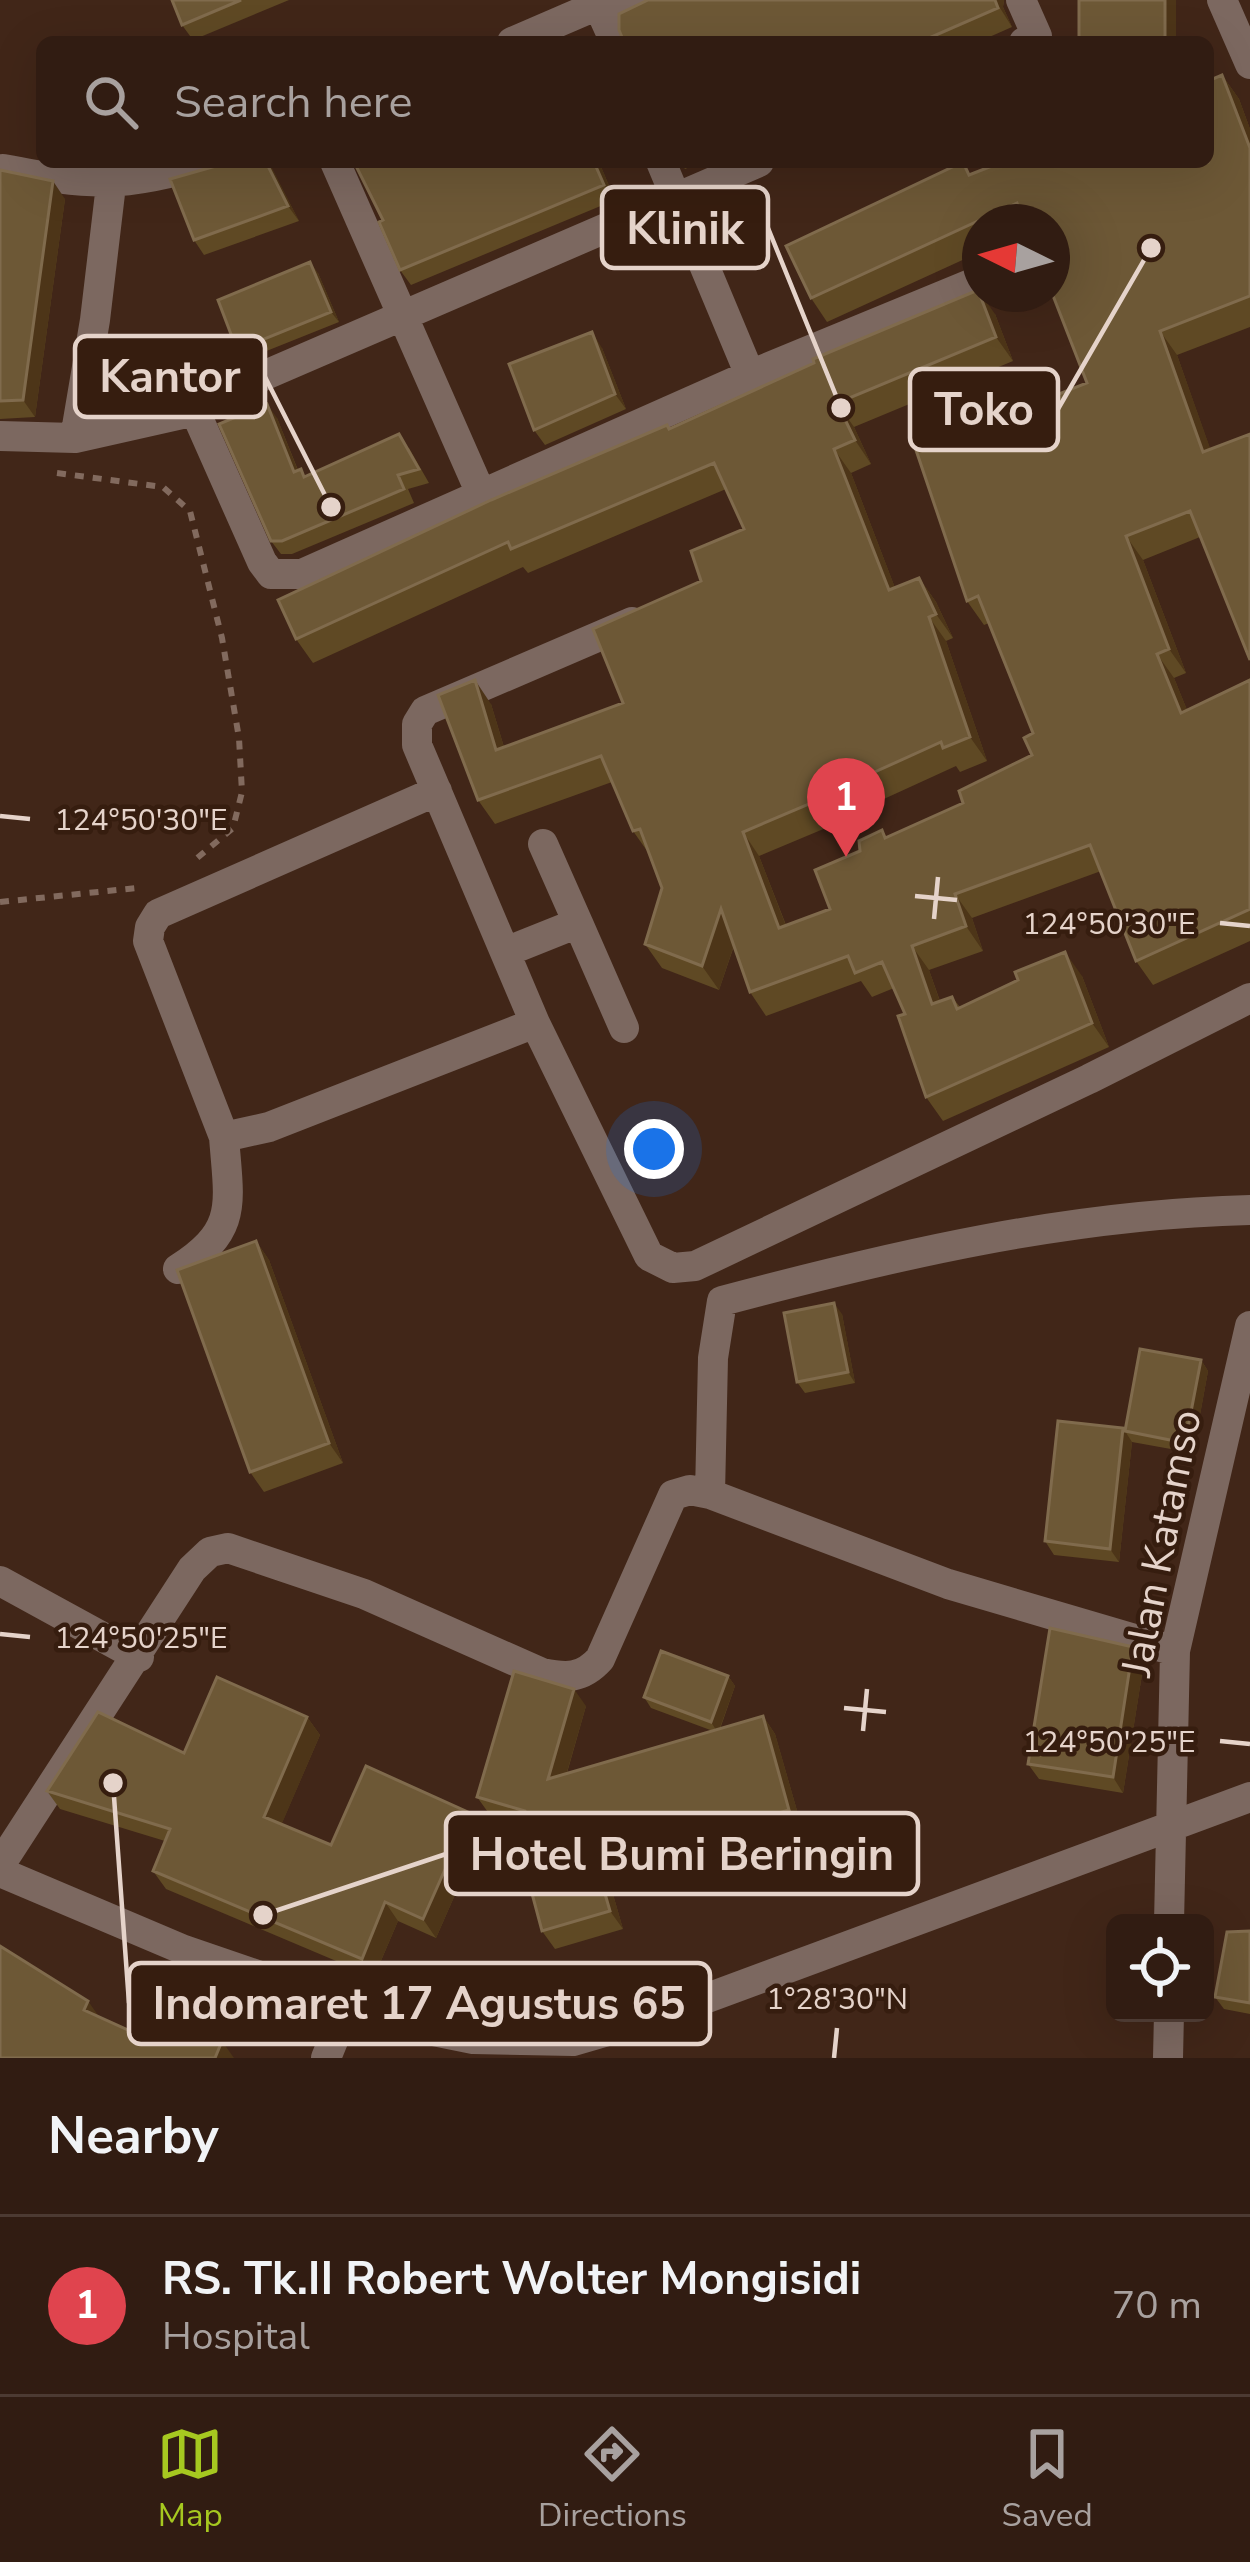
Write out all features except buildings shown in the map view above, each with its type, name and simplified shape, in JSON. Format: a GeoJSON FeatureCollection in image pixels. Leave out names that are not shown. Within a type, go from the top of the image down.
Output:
{"type":"FeatureCollection","features":[{"type":"Feature","properties":{"kind":"street"},"geometry":{"type":"LineString","coordinates":[[533,36],[644,0]]}},
{"type":"Feature","properties":{"kind":"street"},"geometry":{"type":"LineString","coordinates":[[1022,0],[1037,36]]}},
{"type":"Feature","properties":{"kind":"street"},"geometry":{"type":"LineString","coordinates":[[1222,0],[1250,64]]}},
{"type":"Feature","properties":{"kind":"street"},"geometry":{"type":"LineString","coordinates":[[3,169],[110,184],[189,168]]}},
{"type":"Feature","properties":{"kind":"street"},"geometry":{"type":"LineString","coordinates":[[338,168],[482,496]]}},
{"type":"Feature","properties":{"kind":"street"},"geometry":{"type":"LineString","coordinates":[[663,168],[751,375]]}},
{"type":"Feature","properties":{"kind":"street"},"geometry":{"type":"LineString","coordinates":[[0,436],[75,438],[195,411],[263,376],[746,168]]}},
{"type":"Feature","properties":{"kind":"street"},"geometry":{"type":"LineString","coordinates":[[75,438],[95,320],[110,184]]}},
{"type":"Feature","properties":{"kind":"street"},"geometry":{"type":"LineString","coordinates":[[195,411],[262,562],[271,574],[302,574],[751,375],[962,287]]}},
{"type":"Feature","properties":{"kind":"street"},"geometry":{"type":"LineString","coordinates":[[653,613],[425,712],[417,724],[417,745],[535,1023],[650,1256],[673,1268],[695,1266],[1250,998]]}},
{"type":"Feature","properties":{"kind":"street"},"geometry":{"type":"LineString","coordinates":[[178,1269],[220,1236],[229,1196],[224,1137],[148,941],[150,926],[158,914],[436,791]]}},
{"type":"Feature","properties":{"kind":"street"},"geometry":{"type":"LineString","coordinates":[[543,844],[624,1028]]}},
{"type":"Feature","properties":{"kind":"street"},"geometry":{"type":"LineString","coordinates":[[508,951],[578,923]]}},
{"type":"Feature","properties":{"kind":"street"},"geometry":{"type":"LineString","coordinates":[[224,1137],[268,1127],[535,1023]]}},
{"type":"Feature","properties":{"kind":"street"},"geometry":{"type":"LineString","coordinates":[[710,1495],[713,1358],[722,1301],[876,1260],[1014,1234],[1168,1212],[1250,1210]]}},
{"type":"Feature","properties":{"kind":"street","name":"Jalan Katamso"},"geometry":{"type":"LineString","coordinates":[[1169,1914],[1175,1651],[1250,1326]]}},
{"type":"Feature","properties":{"kind":"street"},"geometry":{"type":"LineString","coordinates":[[1175,1651],[948,1584],[690,1490],[673,1495],[600,1658],[589,1672],[578,1676],[542,1673],[364,1594],[228,1548],[210,1552],[192,1569],[139,1657],[65,1760],[0,1869],[184,1950],[346,2008],[472,2039],[579,2050],[1040,1872],[1250,1798]]}},
{"type":"Feature","properties":{"kind":"street"},"geometry":{"type":"LineString","coordinates":[[0,1581],[139,1657]]}},
{"type":"Feature","properties":{"kind":"street"},"geometry":{"type":"LineString","coordinates":[[326,2058],[346,2008]]}},
{"type":"Feature","properties":{"kind":"street"},"geometry":{"type":"LineString","coordinates":[[1168,2058],[1169,2022]]}},
{"type":"Feature","properties":{"kind":"path"},"geometry":{"type":"LineString","coordinates":[[40,471],[163,487],[190,511],[222,638],[239,738],[242,791],[233,828],[190,864]]}},
{"type":"Feature","properties":{"kind":"path"},"geometry":{"type":"LineString","coordinates":[[0,902],[104,894],[156,882]]}},
{"type":"Feature","properties":{"kind":"place","name":"Toko"},"geometry":{"type":"Point","coordinates":[1151,248]}},
{"type":"Feature","properties":{"kind":"place","name":"Klinik"},"geometry":{"type":"Point","coordinates":[841,408]}},
{"type":"Feature","properties":{"kind":"place","name":"Kantor"},"geometry":{"type":"Point","coordinates":[331,507]}},
{"type":"Feature","properties":{"kind":"place","name":"RS. Tk.II Robert Wolter Mongisidi"},"geometry":{"type":"Point","coordinates":[846,857]}},
{"type":"Feature","properties":{"kind":"place","name":"Indomaret 17 Agustus 65"},"geometry":{"type":"Point","coordinates":[113,1783]}},
{"type":"Feature","properties":{"kind":"place","name":"Hotel Bumi Beringin"},"geometry":{"type":"Point","coordinates":[263,1915]}}]}
